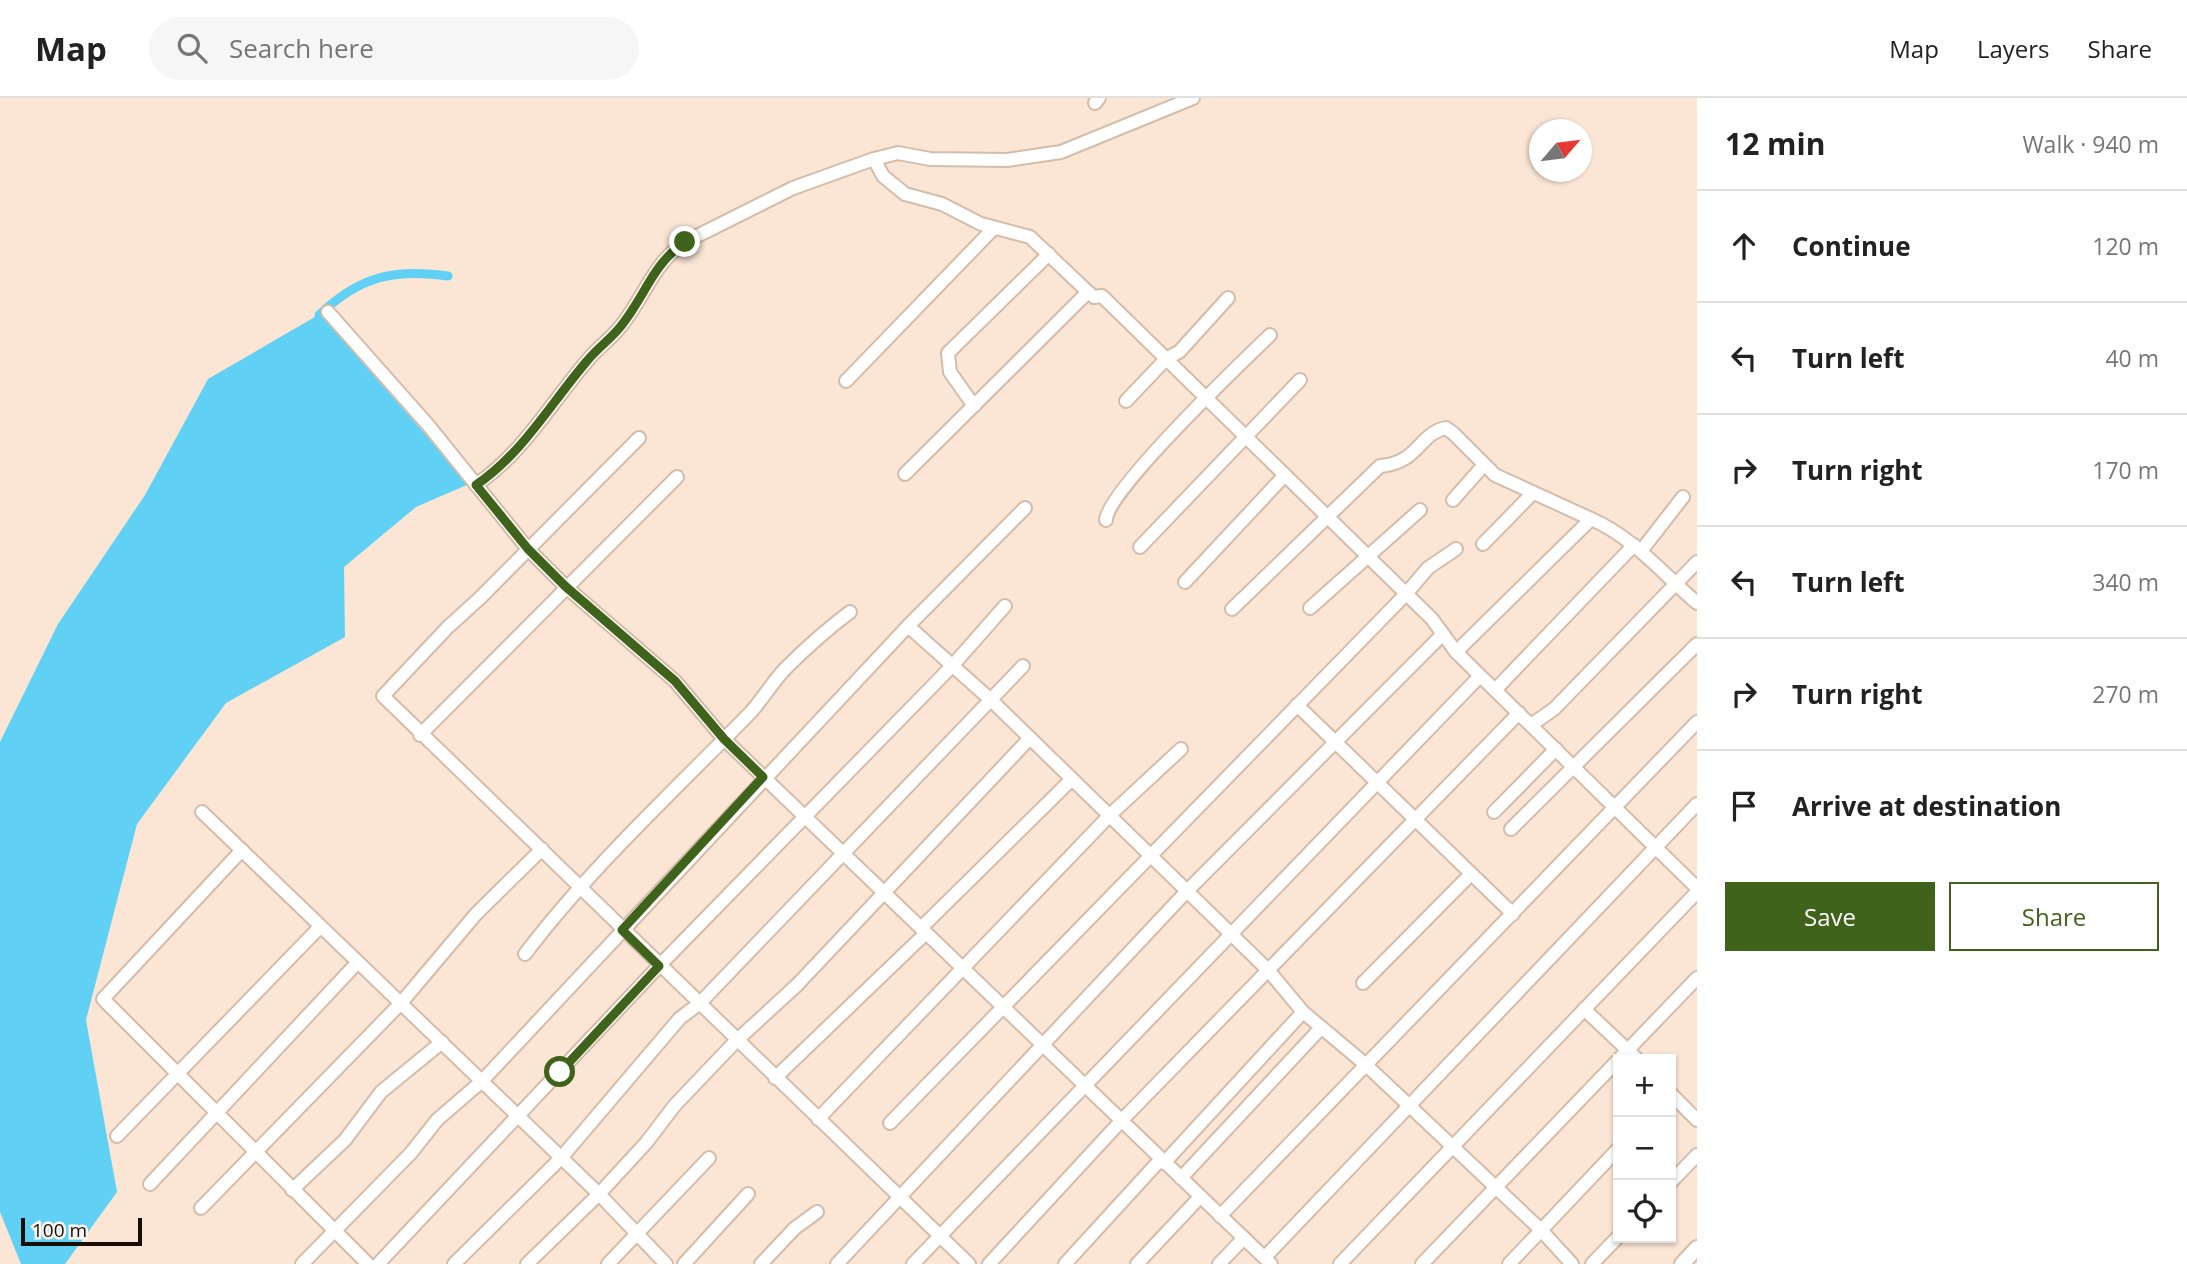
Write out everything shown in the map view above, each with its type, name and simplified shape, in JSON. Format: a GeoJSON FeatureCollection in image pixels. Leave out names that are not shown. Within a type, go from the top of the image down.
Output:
{"type":"FeatureCollection","features":[{"type":"Feature","properties":{"kind":"main road"},"geometry":{"type":"LineString","coordinates":[[1682,1264],[1697,1248]]}},
{"type":"Feature","properties":{"kind":"street"},"geometry":{"type":"LineString","coordinates":[[476,485],[507,462],[589,359],[625,322],[656,268],[670,252],[793,188],[874,159],[898,153],[929,159],[1007,160],[1061,152],[1192,98]]}},
{"type":"Feature","properties":{"kind":"street"},"geometry":{"type":"LineString","coordinates":[[874,159],[883,176],[905,194],[942,204],[994,228],[1030,237],[1094,297],[1101,296],[1406,594],[1456,652],[1697,890],[1340,1264]]}},
{"type":"Feature","properties":{"kind":"street"},"geometry":{"type":"LineString","coordinates":[[846,381],[994,228]]}},
{"type":"Feature","properties":{"kind":"street"},"geometry":{"type":"LineString","coordinates":[[974,406],[950,372],[948,354],[1049,254]]}},
{"type":"Feature","properties":{"kind":"street"},"geometry":{"type":"LineString","coordinates":[[905,474],[1088,292]]}},
{"type":"Feature","properties":{"kind":"street"},"geometry":{"type":"LineString","coordinates":[[1126,401],[1167,358],[1179,352],[1228,298]]}},
{"type":"Feature","properties":{"kind":"street"},"geometry":{"type":"LineString","coordinates":[[328,312],[528,549],[565,586],[675,681],[724,739],[1268,1261],[1408,1104],[1697,804]]}},
{"type":"Feature","properties":{"kind":"street"},"geometry":{"type":"LineString","coordinates":[[1106,520],[1106,510],[1138,471],[1205,398],[1270,335]]}},
{"type":"Feature","properties":{"kind":"street"},"geometry":{"type":"LineString","coordinates":[[1140,547],[1300,380]]}},
{"type":"Feature","properties":{"kind":"street"},"geometry":{"type":"LineString","coordinates":[[1232,609],[1380,466],[1406,461],[1437,430],[1446,428],[1483,466],[1532,495],[1613,528],[1697,603]]}},
{"type":"Feature","properties":{"kind":"street"},"geometry":{"type":"LineString","coordinates":[[639,438],[447,627],[383,696],[420,735],[542,849],[736,1041],[969,1264]]}},
{"type":"Feature","properties":{"kind":"street"},"geometry":{"type":"LineString","coordinates":[[1452,500],[1483,466]]}},
{"type":"Feature","properties":{"kind":"street"},"geometry":{"type":"LineString","coordinates":[[1185,582],[1284,475]]}},
{"type":"Feature","properties":{"kind":"street"},"geometry":{"type":"LineString","coordinates":[[420,735],[565,586],[677,477]]}},
{"type":"Feature","properties":{"kind":"street"},"geometry":{"type":"LineString","coordinates":[[1483,544],[1532,495]]}},
{"type":"Feature","properties":{"kind":"street"},"geometry":{"type":"LineString","coordinates":[[1495,690],[1638,548],[1683,497]]}},
{"type":"Feature","properties":{"kind":"street"},"geometry":{"type":"LineString","coordinates":[[302,1264],[411,1153],[437,1121],[482,1081],[763,777],[1025,508]]}},
{"type":"Feature","properties":{"kind":"street"},"geometry":{"type":"LineString","coordinates":[[1310,608],[1366,555],[1420,510]]}},
{"type":"Feature","properties":{"kind":"street"},"geometry":{"type":"LineString","coordinates":[[1456,652],[1591,519]]}},
{"type":"Feature","properties":{"kind":"street"},"geometry":{"type":"LineString","coordinates":[[890,1124],[1406,594],[1428,568],[1456,550]]}},
{"type":"Feature","properties":{"kind":"street"},"geometry":{"type":"LineString","coordinates":[[1531,724],[1554,709],[1697,562]]}},
{"type":"Feature","properties":{"kind":"street"},"geometry":{"type":"LineString","coordinates":[[378,1264],[659,966],[806,818],[1006,606]]}},
{"type":"Feature","properties":{"kind":"street"},"geometry":{"type":"LineString","coordinates":[[525,954],[560,907],[751,712],[785,669],[817,642],[828,628],[850,612]]}},
{"type":"Feature","properties":{"kind":"street"},"geometry":{"type":"LineString","coordinates":[[908,626],[991,700],[1230,932],[1269,971],[1303,1013],[1408,1104],[1541,1230],[1572,1264]]}},
{"type":"Feature","properties":{"kind":"street"},"geometry":{"type":"LineString","coordinates":[[837,1264],[1187,891],[1443,634]]}},
{"type":"Feature","properties":{"kind":"street"},"geometry":{"type":"LineString","coordinates":[[1511,829],[1697,643]]}},
{"type":"Feature","properties":{"kind":"street"},"geometry":{"type":"LineString","coordinates":[[454,1264],[561,1158],[667,1033],[699,1004],[845,855],[1023,666]]}},
{"type":"Feature","properties":{"kind":"street"},"geometry":{"type":"LineString","coordinates":[[913,1264],[1230,932],[1480,676]]}},
{"type":"Feature","properties":{"kind":"street"},"geometry":{"type":"LineString","coordinates":[[1297,705],[1513,914]]}},
{"type":"Feature","properties":{"kind":"street"},"geometry":{"type":"LineString","coordinates":[[989,1264],[1121,1121],[1518,713]]}},
{"type":"Feature","properties":{"kind":"street"},"geometry":{"type":"LineString","coordinates":[[1220,1216],[1697,722]]}},
{"type":"Feature","properties":{"kind":"street"},"geometry":{"type":"LineString","coordinates":[[527,1264],[599,1194],[646,1143],[675,1105],[736,1041],[797,985],[1030,738]]}},
{"type":"Feature","properties":{"kind":"street"},"geometry":{"type":"LineString","coordinates":[[818,1119],[1110,815],[1181,749]]}},
{"type":"Feature","properties":{"kind":"street"},"geometry":{"type":"LineString","coordinates":[[1494,812],[1556,749]]}},
{"type":"Feature","properties":{"kind":"street"},"geometry":{"type":"LineString","coordinates":[[775,1078],[1072,779]]}},
{"type":"Feature","properties":{"kind":"street"},"geometry":{"type":"LineString","coordinates":[[202,812],[319,928],[518,1115],[666,1264]]}},
{"type":"Feature","properties":{"kind":"street"},"geometry":{"type":"LineString","coordinates":[[201,1208],[401,1003],[476,914],[542,849]]}},
{"type":"Feature","properties":{"kind":"street"},"geometry":{"type":"LineString","coordinates":[[242,850],[103,999],[177,1076],[368,1264]]}},
{"type":"Feature","properties":{"kind":"street"},"geometry":{"type":"LineString","coordinates":[[1363,983],[1471,874]]}},
{"type":"Feature","properties":{"kind":"street"},"geometry":{"type":"LineString","coordinates":[[117,1136],[319,928]]}},
{"type":"Feature","properties":{"kind":"street"},"geometry":{"type":"LineString","coordinates":[[150,1184],[358,962]]}},
{"type":"Feature","properties":{"kind":"street"},"geometry":{"type":"LineString","coordinates":[[1422,1264],[1697,978]]}},
{"type":"Feature","properties":{"kind":"street"},"geometry":{"type":"LineString","coordinates":[[1584,1009],[1632,1054]]}},
{"type":"Feature","properties":{"kind":"street"},"geometry":{"type":"LineString","coordinates":[[1065,1264],[1303,1013]]}},
{"type":"Feature","properties":{"kind":"street"},"geometry":{"type":"LineString","coordinates":[[1181,1178],[1320,1028]]}},
{"type":"Feature","properties":{"kind":"street"},"geometry":{"type":"LineString","coordinates":[[292,1190],[345,1140],[382,1092],[442,1042]]}},
{"type":"Feature","properties":{"kind":"street"},"geometry":{"type":"LineString","coordinates":[[1676,1099],[1697,1120]]}},
{"type":"Feature","properties":{"kind":"street"},"geometry":{"type":"LineString","coordinates":[[1509,1264],[1613,1154]]}},
{"type":"Feature","properties":{"kind":"street"},"geometry":{"type":"LineString","coordinates":[[1673,1180],[1697,1155]]}},
{"type":"Feature","properties":{"kind":"street"},"geometry":{"type":"LineString","coordinates":[[608,1264],[709,1158]]}},
{"type":"Feature","properties":{"kind":"street"},"geometry":{"type":"LineString","coordinates":[[684,1264],[748,1194]]}},
{"type":"Feature","properties":{"kind":"street"},"geometry":{"type":"LineString","coordinates":[[1137,1264],[1200,1197]]}},
{"type":"Feature","properties":{"kind":"street"},"geometry":{"type":"LineString","coordinates":[[761,1264],[795,1228],[817,1212]]}},
{"type":"Feature","properties":{"kind":"street"},"geometry":{"type":"LineString","coordinates":[[1219,1264],[1244,1238]]}},
{"type":"Feature","properties":{"kind":"street"},"geometry":{"type":"LineString","coordinates":[[1592,1264],[1613,1242]]}},
{"type":"Feature","properties":{"kind":"water"},"geometry":{"type":"Polygon","coordinates":[[[320,314],[469,484],[416,507],[344,567],[345,637],[226,703],[137,824],[86,1020],[117,1192],[65,1264],[21,1264],[0,1212],[0,742],[58,624],[145,495],[208,379],[320,314]]]}},
{"type":"Feature","properties":{"kind":"waterway"},"geometry":{"type":"LineString","coordinates":[[319,315],[348,292],[378,278],[410,273],[448,276]]}},
{"type":"Feature","properties":{"kind":"route"},"geometry":{"type":"LineString","coordinates":[[560,1072],[659,966],[622,930],[763,777],[724,739],[675,681],[565,586],[528,549],[476,485],[507,462],[589,359],[625,322],[656,268],[670,252],[685,242]]}}]}
